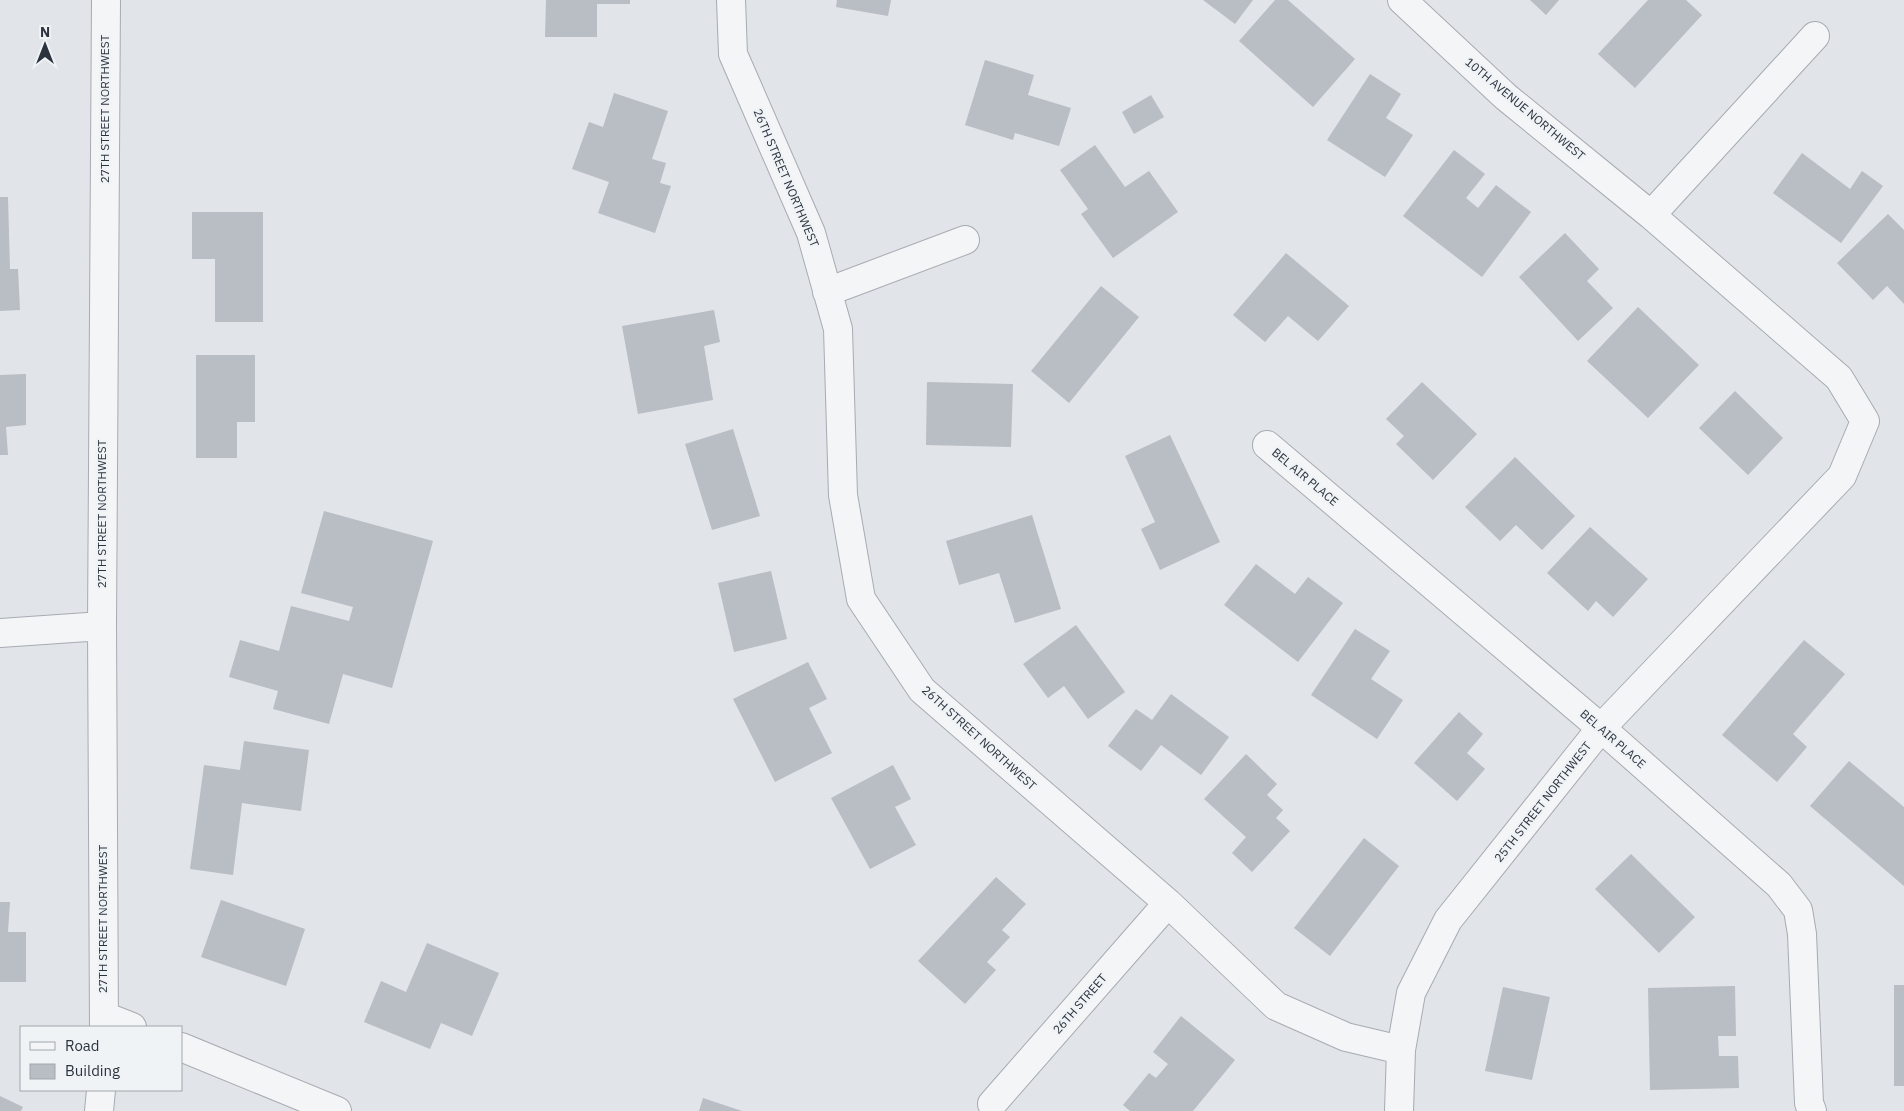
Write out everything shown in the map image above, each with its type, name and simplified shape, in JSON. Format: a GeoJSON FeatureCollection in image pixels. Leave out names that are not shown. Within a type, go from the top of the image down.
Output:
{"type":"FeatureCollection","features":[{"type":"Feature","properties":{"kind":"street","name":"27TH STREET NORTHWEST"},"geometry":{"type":"LineString","coordinates":[[104,1021],[102,626],[106,0]]}},
{"type":"Feature","properties":{"kind":"street","name":"26TH STREET NORTHWEST"},"geometry":{"type":"LineString","coordinates":[[731,0],[733,54],[811,233],[838,329],[843,495],[861,598],[922,690],[1168,903],[1276,1006],[1346,1037],[1401,1050]]}},
{"type":"Feature","properties":{"kind":"street","name":"10TH AVENUE NORTHWEST"},"geometry":{"type":"LineString","coordinates":[[1402,0],[1506,97],[1651,215],[1839,378],[1865,421]]}},
{"type":"Feature","properties":{"kind":"street"},"geometry":{"type":"LineString","coordinates":[[1651,215],[1815,36]]}},
{"type":"Feature","properties":{"kind":"street"},"geometry":{"type":"LineString","coordinates":[[827,292],[966,240]]}},
{"type":"Feature","properties":{"kind":"street","name":"25TH STREET NORTHWEST"},"geometry":{"type":"LineString","coordinates":[[1399,1111],[1401,1050],[1411,993],[1448,920],[1601,728],[1842,476],[1865,421]]}},
{"type":"Feature","properties":{"kind":"street","name":"BEL AIR PLACE"},"geometry":{"type":"LineString","coordinates":[[1267,445],[1601,728],[1779,885],[1798,910],[1802,934],[1809,1103],[1812,1111]]}},
{"type":"Feature","properties":{"kind":"street"},"geometry":{"type":"LineString","coordinates":[[0,633],[102,626]]}},
{"type":"Feature","properties":{"kind":"street","name":"26TH STREET"},"geometry":{"type":"LineString","coordinates":[[992,1104],[1168,903]]}},
{"type":"Feature","properties":{"kind":"street"},"geometry":{"type":"LineString","coordinates":[[104,1021],[127,1026]]}},
{"type":"Feature","properties":{"kind":"street"},"geometry":{"type":"LineString","coordinates":[[182,1047],[337,1111]]}},
{"type":"Feature","properties":{"kind":"street"},"geometry":{"type":"LineString","coordinates":[[99,1111],[101,1091]]}},
{"type":"Feature","properties":{"kind":"building"},"geometry":{"type":"Polygon","coordinates":[[[546,0],[630,0],[630,4],[597,4],[597,37],[545,37],[546,0]]]}},
{"type":"Feature","properties":{"kind":"building"},"geometry":{"type":"Polygon","coordinates":[[[837,0],[891,0],[888,16],[836,7],[837,0]]]}},
{"type":"Feature","properties":{"kind":"building"},"geometry":{"type":"Polygon","coordinates":[[[1203,0],[1253,0],[1235,24],[1203,0]]]}},
{"type":"Feature","properties":{"kind":"building"},"geometry":{"type":"Polygon","coordinates":[[[1275,0],[1288,0],[1355,59],[1313,107],[1239,41],[1275,0]]]}},
{"type":"Feature","properties":{"kind":"building"},"geometry":{"type":"Polygon","coordinates":[[[1530,0],[1559,0],[1546,15],[1530,0]]]}},
{"type":"Feature","properties":{"kind":"building"},"geometry":{"type":"Polygon","coordinates":[[[1648,0],[1686,0],[1702,15],[1635,88],[1598,54],[1648,0]]]}},
{"type":"Feature","properties":{"kind":"building"},"geometry":{"type":"Polygon","coordinates":[[[985,60],[1034,75],[1028,95],[1071,108],[1059,146],[1015,133],[1013,140],[965,125],[985,60]]]}},
{"type":"Feature","properties":{"kind":"building"},"geometry":{"type":"Polygon","coordinates":[[[1370,74],[1401,94],[1386,118],[1413,135],[1385,177],[1327,140],[1370,74]]]}},
{"type":"Feature","properties":{"kind":"building"},"geometry":{"type":"Polygon","coordinates":[[[614,93],[668,111],[652,159],[666,163],[660,183],[671,186],[655,233],[598,213],[609,182],[572,169],[589,122],[603,127],[614,93]]]}},
{"type":"Feature","properties":{"kind":"building"},"geometry":{"type":"Polygon","coordinates":[[[1151,95],[1164,117],[1134,134],[1122,112],[1151,95]]]}},
{"type":"Feature","properties":{"kind":"building"},"geometry":{"type":"Polygon","coordinates":[[[1095,145],[1125,187],[1149,171],[1178,212],[1113,258],[1081,214],[1088,209],[1060,170],[1095,145]]]}},
{"type":"Feature","properties":{"kind":"building"},"geometry":{"type":"Polygon","coordinates":[[[1454,150],[1485,174],[1466,198],[1478,208],[1496,185],[1531,212],[1482,277],[1403,216],[1454,150]]]}},
{"type":"Feature","properties":{"kind":"building"},"geometry":{"type":"Polygon","coordinates":[[[1802,153],[1850,189],[1862,171],[1883,186],[1841,243],[1773,193],[1802,153]]]}},
{"type":"Feature","properties":{"kind":"building"},"geometry":{"type":"Polygon","coordinates":[[[0,197],[8,197],[10,269],[18,269],[20,310],[0,311],[0,197]]]}},
{"type":"Feature","properties":{"kind":"building"},"geometry":{"type":"Polygon","coordinates":[[[192,212],[263,212],[263,322],[215,322],[215,259],[192,259],[192,212]]]}},
{"type":"Feature","properties":{"kind":"building"},"geometry":{"type":"Polygon","coordinates":[[[1888,214],[1904,230],[1904,304],[1887,286],[1873,300],[1837,263],[1888,214]]]}},
{"type":"Feature","properties":{"kind":"building"},"geometry":{"type":"Polygon","coordinates":[[[1565,233],[1599,269],[1587,281],[1613,308],[1578,341],[1519,277],[1565,233]]]}},
{"type":"Feature","properties":{"kind":"building"},"geometry":{"type":"Polygon","coordinates":[[[1286,253],[1349,306],[1318,341],[1288,316],[1265,342],[1233,315],[1286,253]]]}},
{"type":"Feature","properties":{"kind":"building"},"geometry":{"type":"Polygon","coordinates":[[[1101,286],[1139,317],[1069,403],[1031,371],[1101,286]]]}},
{"type":"Feature","properties":{"kind":"building"},"geometry":{"type":"Polygon","coordinates":[[[1638,307],[1699,365],[1648,418],[1587,361],[1638,307]]]}},
{"type":"Feature","properties":{"kind":"building"},"geometry":{"type":"Polygon","coordinates":[[[714,310],[720,342],[704,346],[713,400],[638,414],[622,326],[714,310]]]}},
{"type":"Feature","properties":{"kind":"building"},"geometry":{"type":"Polygon","coordinates":[[[196,355],[255,355],[255,422],[237,422],[237,458],[196,458],[196,355]]]}},
{"type":"Feature","properties":{"kind":"building"},"geometry":{"type":"Polygon","coordinates":[[[26,374],[26,425],[6,427],[8,455],[0,455],[0,375],[26,374]]]}},
{"type":"Feature","properties":{"kind":"building"},"geometry":{"type":"Polygon","coordinates":[[[927,382],[1013,384],[1011,447],[926,445],[927,382]]]}},
{"type":"Feature","properties":{"kind":"building"},"geometry":{"type":"Polygon","coordinates":[[[1422,382],[1477,434],[1433,480],[1396,444],[1404,436],[1386,419],[1422,382]]]}},
{"type":"Feature","properties":{"kind":"building"},"geometry":{"type":"Polygon","coordinates":[[[1735,391],[1783,438],[1748,475],[1699,428],[1735,391]]]}},
{"type":"Feature","properties":{"kind":"building"},"geometry":{"type":"Polygon","coordinates":[[[733,429],[760,516],[712,530],[685,444],[733,429]]]}},
{"type":"Feature","properties":{"kind":"building"},"geometry":{"type":"Polygon","coordinates":[[[1170,435],[1220,542],[1160,570],[1141,529],[1155,522],[1125,456],[1170,435]]]}},
{"type":"Feature","properties":{"kind":"building"},"geometry":{"type":"Polygon","coordinates":[[[1515,457],[1575,516],[1542,550],[1516,525],[1500,541],[1465,507],[1515,457]]]}},
{"type":"Feature","properties":{"kind":"building"},"geometry":{"type":"Polygon","coordinates":[[[324,511],[433,541],[392,688],[343,674],[329,724],[273,709],[278,691],[229,677],[240,640],[279,651],[291,606],[349,621],[353,607],[301,593],[324,511]]]}},
{"type":"Feature","properties":{"kind":"building"},"geometry":{"type":"Polygon","coordinates":[[[1032,515],[1061,609],[1015,623],[999,573],[959,585],[946,541],[1032,515]]]}},
{"type":"Feature","properties":{"kind":"building"},"geometry":{"type":"Polygon","coordinates":[[[1590,527],[1648,579],[1613,617],[1596,601],[1588,611],[1547,573],[1590,527]]]}},
{"type":"Feature","properties":{"kind":"building"},"geometry":{"type":"Polygon","coordinates":[[[1256,564],[1295,594],[1308,577],[1343,603],[1298,662],[1224,605],[1256,564]]]}},
{"type":"Feature","properties":{"kind":"building"},"geometry":{"type":"Polygon","coordinates":[[[771,571],[787,639],[734,652],[718,583],[771,571]]]}},
{"type":"Feature","properties":{"kind":"building"},"geometry":{"type":"Polygon","coordinates":[[[1076,625],[1125,692],[1088,719],[1064,686],[1048,698],[1023,664],[1076,625]]]}},
{"type":"Feature","properties":{"kind":"building"},"geometry":{"type":"Polygon","coordinates":[[[1355,629],[1390,651],[1371,679],[1403,700],[1377,739],[1311,695],[1355,629]]]}},
{"type":"Feature","properties":{"kind":"building"},"geometry":{"type":"Polygon","coordinates":[[[1804,640],[1845,674],[1793,734],[1807,747],[1777,782],[1722,735],[1804,640]]]}},
{"type":"Feature","properties":{"kind":"building"},"geometry":{"type":"Polygon","coordinates":[[[808,662],[827,699],[809,708],[832,753],[775,782],[733,699],[808,662]]]}},
{"type":"Feature","properties":{"kind":"building"},"geometry":{"type":"Polygon","coordinates":[[[1171,694],[1229,737],[1201,775],[1161,745],[1141,771],[1108,746],[1136,709],[1152,720],[1171,694]]]}},
{"type":"Feature","properties":{"kind":"building"},"geometry":{"type":"Polygon","coordinates":[[[1459,712],[1483,734],[1467,753],[1485,769],[1457,801],[1414,763],[1459,712]]]}},
{"type":"Feature","properties":{"kind":"building"},"geometry":{"type":"Polygon","coordinates":[[[244,741],[309,750],[301,811],[242,803],[233,875],[190,869],[204,765],[240,770],[244,741]]]}},
{"type":"Feature","properties":{"kind":"building"},"geometry":{"type":"Polygon","coordinates":[[[1246,754],[1277,784],[1267,795],[1283,810],[1276,818],[1290,831],[1252,872],[1232,853],[1246,837],[1204,799],[1246,754]]]}},
{"type":"Feature","properties":{"kind":"building"},"geometry":{"type":"Polygon","coordinates":[[[1849,761],[1904,807],[1904,886],[1810,806],[1849,761]]]}},
{"type":"Feature","properties":{"kind":"building"},"geometry":{"type":"Polygon","coordinates":[[[893,765],[911,799],[895,807],[916,845],[870,869],[831,798],[893,765]]]}},
{"type":"Feature","properties":{"kind":"building"},"geometry":{"type":"Polygon","coordinates":[[[1364,838],[1399,866],[1330,956],[1294,928],[1364,838]]]}},
{"type":"Feature","properties":{"kind":"building"},"geometry":{"type":"Polygon","coordinates":[[[1631,854],[1695,917],[1659,953],[1595,889],[1631,854]]]}},
{"type":"Feature","properties":{"kind":"building"},"geometry":{"type":"Polygon","coordinates":[[[996,877],[1026,904],[1002,930],[1010,937],[987,962],[996,970],[965,1004],[918,961],[996,877]]]}},
{"type":"Feature","properties":{"kind":"building"},"geometry":{"type":"Polygon","coordinates":[[[221,900],[305,929],[286,986],[201,957],[221,900]]]}},
{"type":"Feature","properties":{"kind":"building"},"geometry":{"type":"Polygon","coordinates":[[[0,902],[10,902],[8,932],[26,932],[26,982],[0,982],[0,902]]]}},
{"type":"Feature","properties":{"kind":"building"},"geometry":{"type":"Polygon","coordinates":[[[427,943],[499,973],[472,1036],[441,1023],[430,1049],[364,1022],[381,981],[406,992],[427,943]]]}},
{"type":"Feature","properties":{"kind":"building"},"geometry":{"type":"Polygon","coordinates":[[[1894,985],[1904,985],[1904,1086],[1894,1086],[1894,985]]]}},
{"type":"Feature","properties":{"kind":"building"},"geometry":{"type":"Polygon","coordinates":[[[1735,986],[1736,1036],[1718,1036],[1719,1056],[1738,1056],[1739,1088],[1650,1090],[1648,988],[1735,986]]]}},
{"type":"Feature","properties":{"kind":"building"},"geometry":{"type":"Polygon","coordinates":[[[1503,987],[1550,997],[1532,1080],[1485,1071],[1503,987]]]}},
{"type":"Feature","properties":{"kind":"building"},"geometry":{"type":"Polygon","coordinates":[[[1181,1016],[1235,1060],[1193,1111],[1130,1111],[1123,1105],[1149,1073],[1156,1078],[1168,1064],[1153,1052],[1181,1016]]]}},
{"type":"Feature","properties":{"kind":"building"},"geometry":{"type":"Polygon","coordinates":[[[0,1096],[23,1107],[21,1111],[0,1111],[0,1096]]]}},
{"type":"Feature","properties":{"kind":"building"},"geometry":{"type":"Polygon","coordinates":[[[703,1098],[742,1111],[699,1111],[703,1098]]]}}]}
